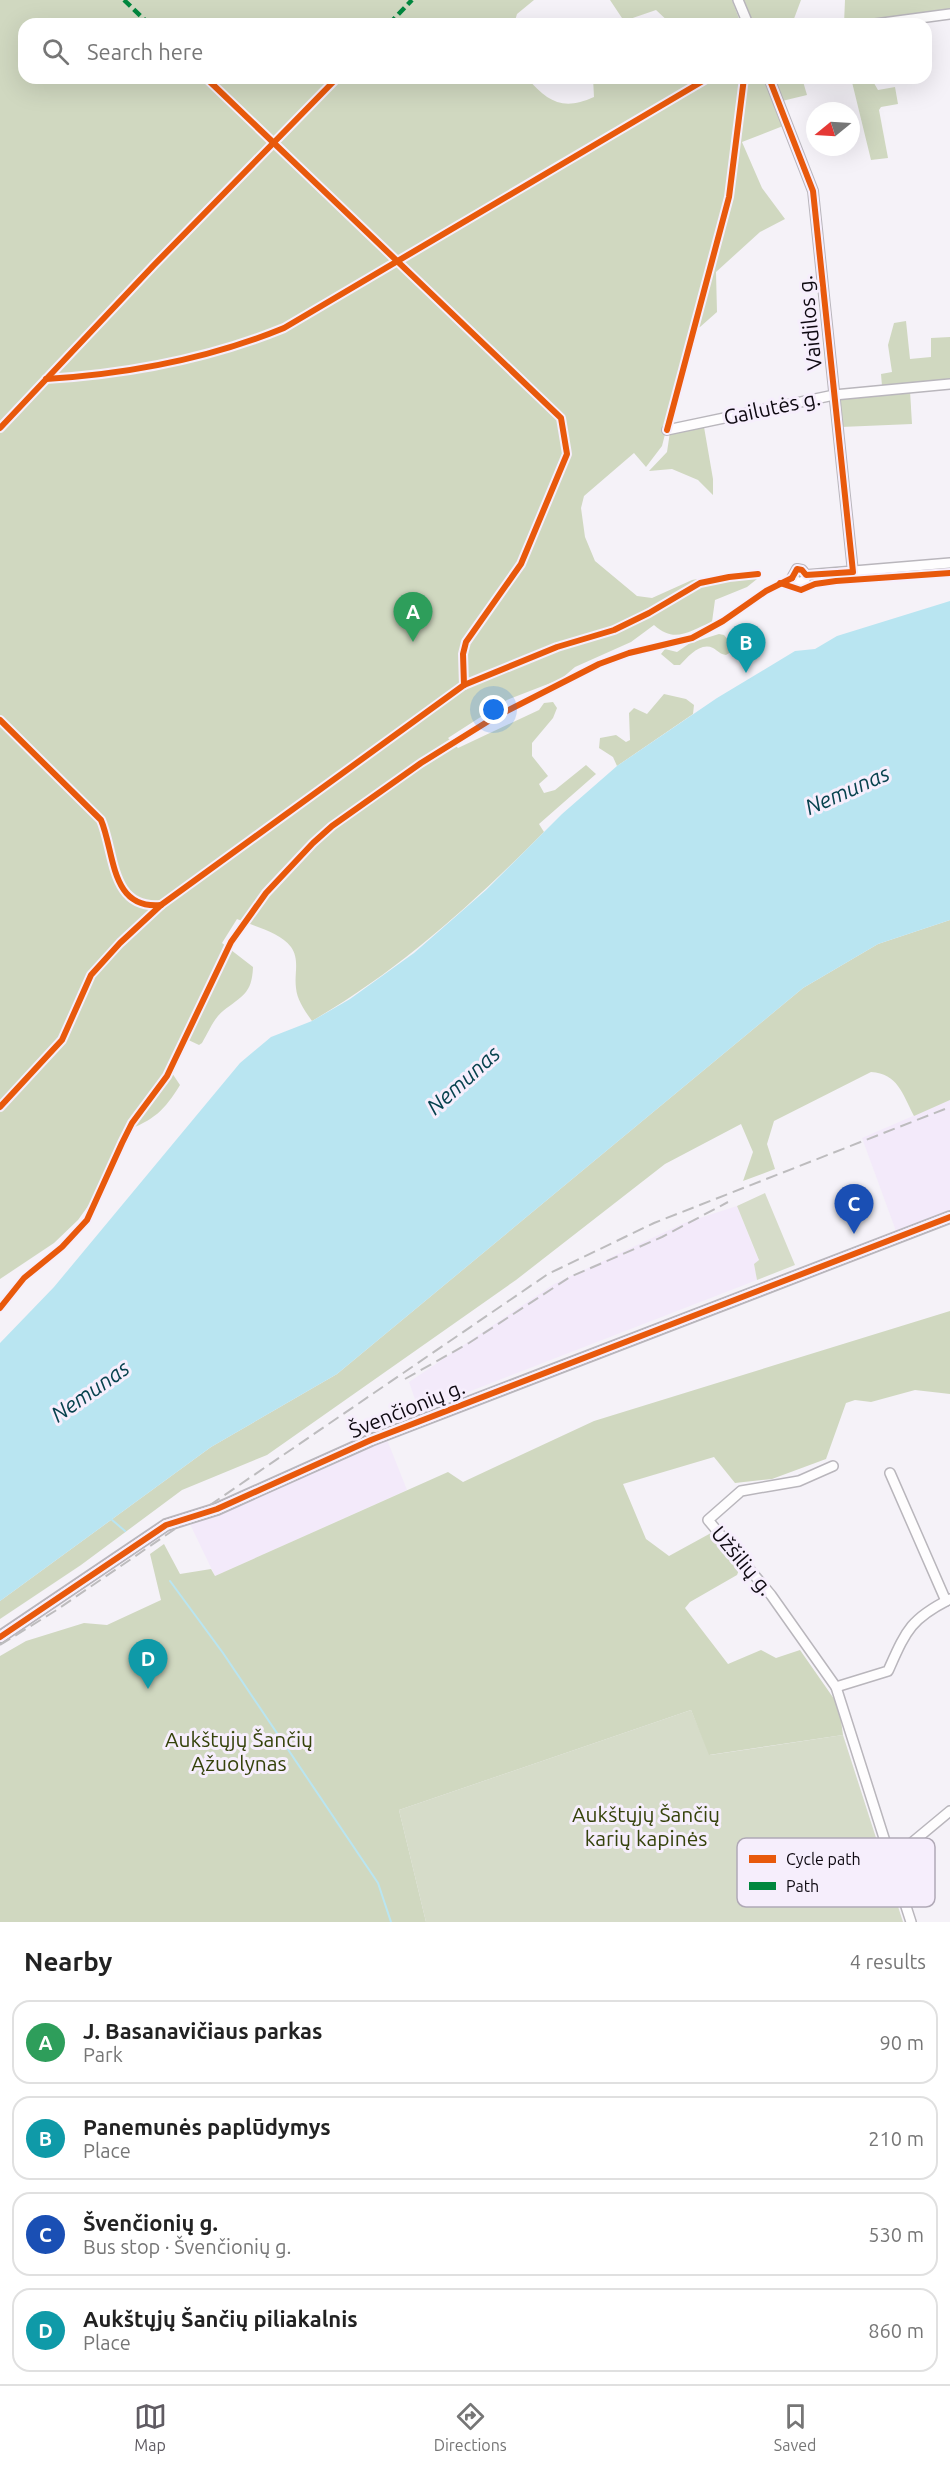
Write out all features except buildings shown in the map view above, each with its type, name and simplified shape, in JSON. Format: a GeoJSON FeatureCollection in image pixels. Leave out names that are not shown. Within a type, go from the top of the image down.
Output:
{"type":"FeatureCollection","features":[{"type":"Feature","properties":{"kind":"street"},"geometry":{"type":"LineString","coordinates":[[738,0],[745,18]]}},
{"type":"Feature","properties":{"kind":"street"},"geometry":{"type":"LineString","coordinates":[[920,18],[950,14]]}},
{"type":"Feature","properties":{"kind":"street","name":"Vaidilos g."},"geometry":{"type":"LineString","coordinates":[[771,84],[813,191],[853,572]]}},
{"type":"Feature","properties":{"kind":"street","name":"Gailutės g."},"geometry":{"type":"LineString","coordinates":[[667,430],[834,395],[950,384]]}},
{"type":"Feature","properties":{"kind":"street"},"geometry":{"type":"LineString","coordinates":[[806,575],[950,563]]}},
{"type":"Feature","properties":{"kind":"street","name":"Švenčionių g."},"geometry":{"type":"LineString","coordinates":[[0,1637],[166,1525],[217,1509],[382,1436],[950,1217]]}},
{"type":"Feature","properties":{"kind":"street","name":"Užšilių g."},"geometry":{"type":"LineString","coordinates":[[833,1466],[799,1481],[741,1491],[708,1520],[765,1587],[836,1688],[884,1838]]}},
{"type":"Feature","properties":{"kind":"street"},"geometry":{"type":"LineString","coordinates":[[836,1688],[888,1671],[910,1626],[917,1618],[948,1600],[890,1473]]}},
{"type":"Feature","properties":{"kind":"street"},"geometry":{"type":"LineString","coordinates":[[917,1838],[950,1811]]}},
{"type":"Feature","properties":{"kind":"street","name":"Užšilių g."},"geometry":{"type":"LineString","coordinates":[[906,1907],[911,1922]]}},
{"type":"Feature","properties":{"kind":"shaded area"},"geometry":{"type":"Polygon","coordinates":[[[950,1100],[950,1210],[896,1231],[862,1138],[950,1100]]]}},
{"type":"Feature","properties":{"kind":"shaded area"},"geometry":{"type":"Polygon","coordinates":[[[737,1206],[759,1261],[754,1264],[757,1280],[419,1411],[409,1382],[554,1284],[684,1223],[737,1206]]]}},
{"type":"Feature","properties":{"kind":"shaded area"},"geometry":{"type":"Polygon","coordinates":[[[386,1437],[407,1490],[215,1576],[189,1522],[203,1519],[386,1437]]]}},
{"type":"Feature","properties":{"kind":"green space"},"geometry":{"type":"Polygon","coordinates":[[[0,0],[534,0],[517,14],[516,18],[18,18],[18,84],[533,84],[557,102],[573,103],[594,97],[593,84],[766,84],[783,126],[742,142],[762,188],[785,219],[760,232],[716,272],[717,312],[700,327],[692,329],[662,446],[646,467],[634,453],[584,496],[581,508],[585,537],[595,561],[637,596],[652,598],[692,580],[737,572],[757,579],[747,587],[715,600],[712,622],[676,635],[662,631],[654,625],[631,642],[575,667],[561,679],[507,700],[448,738],[458,748],[539,710],[544,703],[553,702],[557,708],[553,718],[532,743],[532,756],[548,776],[539,784],[544,793],[555,790],[586,765],[596,774],[539,824],[544,832],[462,910],[405,958],[345,1001],[312,1021],[297,992],[296,962],[291,947],[273,933],[237,919],[222,943],[253,967],[248,989],[241,998],[220,1014],[202,1043],[199,1045],[182,1037],[168,1067],[180,1085],[169,1102],[157,1114],[144,1123],[125,1131],[91,1202],[78,1220],[54,1243],[0,1279],[0,0]]]}},
{"type":"Feature","properties":{"kind":"green space"},"geometry":{"type":"Polygon","coordinates":[[[610,0],[732,0],[739,18],[665,18],[656,10],[633,18],[622,18],[610,0]]]}},
{"type":"Feature","properties":{"kind":"green space"},"geometry":{"type":"Polygon","coordinates":[[[743,0],[801,0],[794,18],[750,18],[743,0]]]}},
{"type":"Feature","properties":{"kind":"green space"},"geometry":{"type":"Polygon","coordinates":[[[845,0],[950,0],[950,11],[893,18],[844,18],[845,0]]]}},
{"type":"Feature","properties":{"kind":"green space"},"geometry":{"type":"Polygon","coordinates":[[[775,84],[804,84],[807,95],[782,101],[775,84]]]}},
{"type":"Feature","properties":{"kind":"green space"},"geometry":{"type":"Polygon","coordinates":[[[852,84],[874,84],[878,90],[895,87],[898,104],[881,107],[879,110],[888,158],[871,160],[860,115],[860,102],[857,102],[852,84]]]}},
{"type":"Feature","properties":{"kind":"green space"},"geometry":{"type":"Polygon","coordinates":[[[906,321],[910,359],[931,357],[931,338],[950,337],[950,379],[882,386],[881,374],[892,372],[888,345],[894,323],[906,321]]]}},
{"type":"Feature","properties":{"kind":"green space"},"geometry":{"type":"Polygon","coordinates":[[[910,391],[912,424],[841,427],[840,397],[910,391]]]}},
{"type":"Feature","properties":{"kind":"green space"},"geometry":{"type":"Polygon","coordinates":[[[704,427],[713,479],[713,495],[698,480],[672,469],[649,471],[667,452],[670,432],[704,427]]]}},
{"type":"Feature","properties":{"kind":"green space"},"geometry":{"type":"Polygon","coordinates":[[[719,634],[724,635],[736,649],[726,655],[713,648],[703,647],[680,665],[674,665],[661,654],[665,649],[677,652],[690,643],[719,634]]]}},
{"type":"Feature","properties":{"kind":"green space"},"geometry":{"type":"Polygon","coordinates":[[[664,694],[686,699],[694,705],[693,714],[617,766],[613,757],[599,748],[600,738],[616,735],[626,742],[630,740],[629,713],[634,708],[647,714],[664,694]]]}},
{"type":"Feature","properties":{"kind":"green space"},"geometry":{"type":"Polygon","coordinates":[[[950,920],[950,1100],[914,1116],[898,1086],[887,1076],[871,1072],[774,1121],[767,1144],[775,1169],[743,1181],[753,1152],[741,1124],[665,1164],[516,1280],[267,1455],[182,1490],[81,1565],[0,1619],[0,1601],[211,1447],[337,1374],[803,988],[878,944],[950,920]]]}},
{"type":"Feature","properties":{"kind":"green space"},"geometry":{"type":"Polygon","coordinates":[[[765,1193],[795,1265],[757,1280],[754,1264],[759,1260],[737,1206],[765,1193]]]}},
{"type":"Feature","properties":{"kind":"green space","name":"Aukštųjų Šančių Ąžuolynas"},"geometry":{"type":"Polygon","coordinates":[[[950,1311],[950,1394],[915,1390],[871,1402],[855,1400],[846,1403],[826,1459],[772,1479],[735,1483],[714,1457],[623,1484],[646,1539],[669,1556],[711,1533],[739,1570],[737,1575],[690,1602],[685,1608],[728,1664],[761,1650],[776,1658],[800,1650],[839,1706],[843,1735],[709,1755],[691,1710],[399,1810],[426,1922],[0,1922],[0,1656],[26,1641],[84,1623],[107,1625],[161,1600],[150,1554],[164,1544],[180,1574],[211,1569],[215,1576],[448,1472],[463,1482],[594,1421],[950,1311]]]}},
{"type":"Feature","properties":{"kind":"green space","name":"Aukštųjų Šančių karių kapinės"},"geometry":{"type":"Polygon","coordinates":[[[691,1710],[710,1755],[843,1735],[876,1838],[737,1838],[737,1907],[898,1907],[903,1922],[426,1922],[399,1810],[691,1710]]]}},
{"type":"Feature","properties":{"kind":"water","name":"Nemunas"},"geometry":{"type":"Polygon","coordinates":[[[950,601],[950,920],[878,944],[803,988],[337,1374],[211,1447],[0,1601],[0,1343],[54,1287],[240,1063],[271,1037],[312,1021],[350,999],[414,953],[486,890],[562,814],[617,766],[717,698],[795,651],[815,649],[837,636],[950,601]]]}},
{"type":"Feature","properties":{"kind":"waterway"},"geometry":{"type":"LineString","coordinates":[[111,1519],[125,1531]]}},
{"type":"Feature","properties":{"kind":"waterway"},"geometry":{"type":"LineString","coordinates":[[170,1581],[223,1653],[378,1883],[391,1922]]}},
{"type":"Feature","properties":{"kind":"railway"},"geometry":{"type":"LineString","coordinates":[[0,1645],[55,1611],[548,1274],[654,1223],[950,1107]]}},
{"type":"Feature","properties":{"kind":"railway"},"geometry":{"type":"LineString","coordinates":[[405,1379],[469,1343],[570,1277],[662,1237],[728,1202]]}},
{"type":"Feature","properties":{"kind":"marked path"},"geometry":{"type":"LineString","coordinates":[[124,0],[143,18]]}},
{"type":"Feature","properties":{"kind":"marked path"},"geometry":{"type":"LineString","coordinates":[[395,18],[412,0]]}},
{"type":"Feature","properties":{"kind":"cycle path"},"geometry":{"type":"LineString","coordinates":[[212,84],[561,418],[567,454],[521,564],[466,642],[463,654],[464,685]]}},
{"type":"Feature","properties":{"kind":"cycle path"},"geometry":{"type":"LineString","coordinates":[[0,428],[154,265],[331,84]]}},
{"type":"Feature","properties":{"kind":"cycle path"},"geometry":{"type":"LineString","coordinates":[[46,379],[77,377],[167,363],[226,348],[284,328],[698,84]]}},
{"type":"Feature","properties":{"kind":"cycle path"},"geometry":{"type":"LineString","coordinates":[[667,430],[729,197],[743,84]]}},
{"type":"Feature","properties":{"kind":"cycle path"},"geometry":{"type":"LineString","coordinates":[[771,84],[813,191],[853,572],[806,575],[802,570],[797,569],[792,578]]}},
{"type":"Feature","properties":{"kind":"cycle path"},"geometry":{"type":"LineString","coordinates":[[780,583],[801,590],[815,584],[836,581],[950,573]]}},
{"type":"Feature","properties":{"kind":"cycle path"},"geometry":{"type":"LineString","coordinates":[[0,1107],[62,1040],[91,975],[120,943],[161,905],[464,685],[557,647],[614,630],[649,613],[700,583],[758,574]]}},
{"type":"Feature","properties":{"kind":"cycle path"},"geometry":{"type":"LineString","coordinates":[[0,1308],[24,1278],[62,1247],[87,1220],[132,1123],[167,1076],[231,942],[266,893],[313,843],[332,826],[421,763],[495,717],[599,664],[629,653],[692,638],[723,621],[766,591],[792,578]]}},
{"type":"Feature","properties":{"kind":"cycle path"},"geometry":{"type":"LineString","coordinates":[[0,720],[101,820],[117,877],[123,889],[132,898],[144,904],[161,905]]}},
{"type":"Feature","properties":{"kind":"cycle path"},"geometry":{"type":"LineString","coordinates":[[0,1637],[166,1525],[217,1509],[371,1440],[950,1217]]}},
{"type":"Feature","properties":{"kind":"place","name":"J. Basanavičiaus parkas"},"geometry":{"type":"Point","coordinates":[413,642]}},
{"type":"Feature","properties":{"kind":"place","name":"Panemunės paplūdymys"},"geometry":{"type":"Point","coordinates":[746,673]}},
{"type":"Feature","properties":{"kind":"place","name":"Švenčionių g."},"geometry":{"type":"Point","coordinates":[854,1234]}},
{"type":"Feature","properties":{"kind":"place","name":"Aukštųjų Šančių piliakalnis"},"geometry":{"type":"Point","coordinates":[148,1689]}}]}
